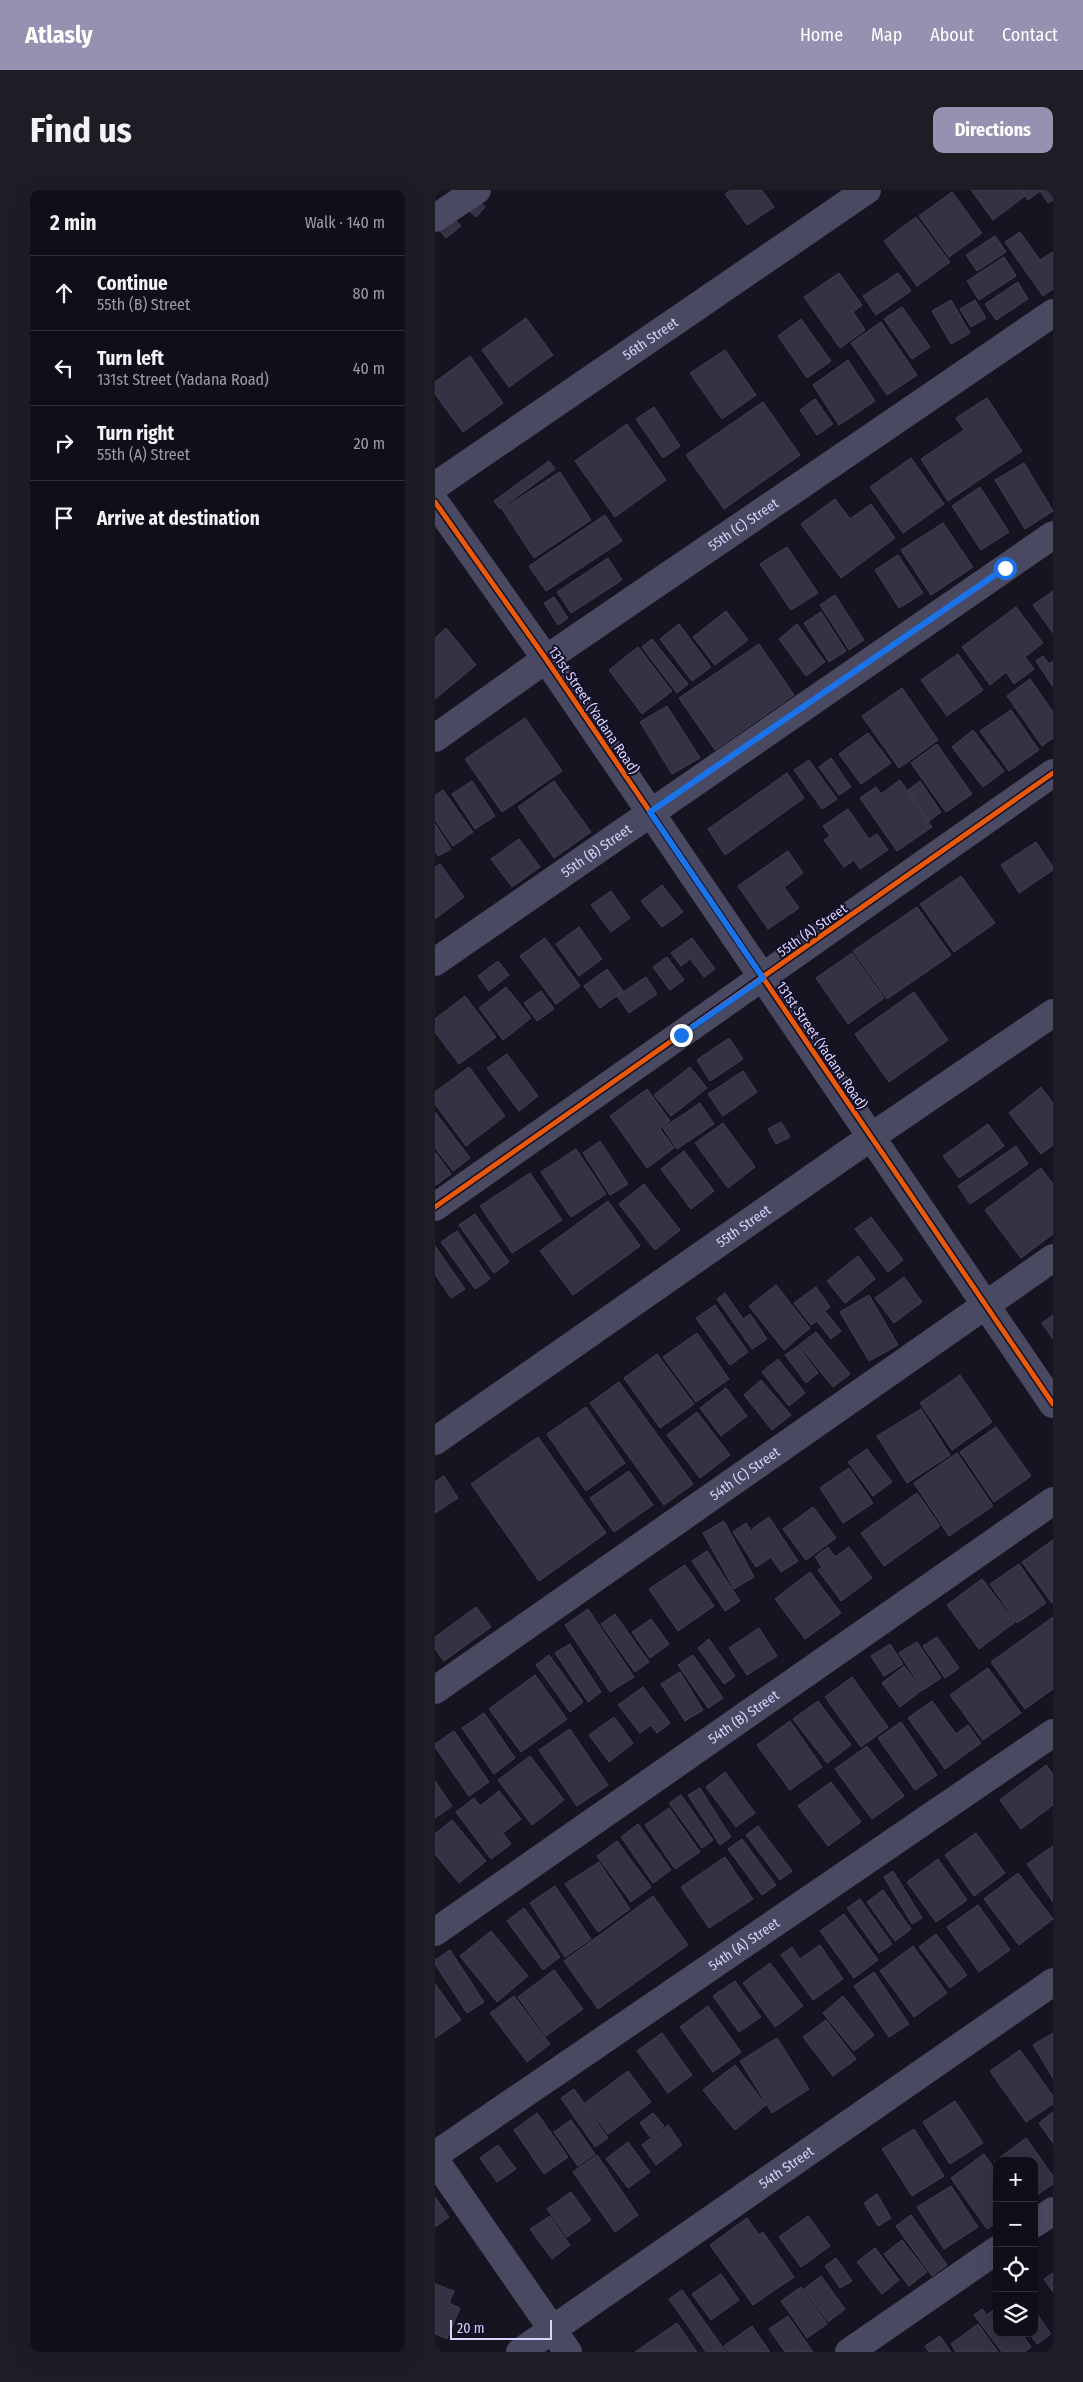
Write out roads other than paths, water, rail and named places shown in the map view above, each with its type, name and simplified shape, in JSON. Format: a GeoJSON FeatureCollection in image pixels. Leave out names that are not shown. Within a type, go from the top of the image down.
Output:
{"type":"FeatureCollection","features":[{"type":"Feature","properties":{"kind":"street"},"geometry":{"type":"LineString","coordinates":[[435,218],[477,190]]}},
{"type":"Feature","properties":{"kind":"street","name":"56th Street"},"geometry":{"type":"LineString","coordinates":[[435,486],[867,190]]}},
{"type":"Feature","properties":{"kind":"street","name":"55th (C) Street"},"geometry":{"type":"LineString","coordinates":[[435,738],[546,659],[1053,313]]}},
{"type":"Feature","properties":{"kind":"street","name":"131st Street (Yadana Road)"},"geometry":{"type":"LineString","coordinates":[[435,502],[546,659],[1053,1404]]}},
{"type":"Feature","properties":{"kind":"street","name":"55th (B) Street"},"geometry":{"type":"LineString","coordinates":[[435,962],[1053,535]]}},
{"type":"Feature","properties":{"kind":"street","name":"55th (A) Street"},"geometry":{"type":"LineString","coordinates":[[435,1207],[1053,773]]}},
{"type":"Feature","properties":{"kind":"street","name":"55th Street"},"geometry":{"type":"LineString","coordinates":[[435,1441],[871,1136],[1053,1013]]}},
{"type":"Feature","properties":{"kind":"street","name":"54th (C) Street"},"geometry":{"type":"LineString","coordinates":[[435,1690],[1053,1258]]}},
{"type":"Feature","properties":{"kind":"street","name":"54th (B) Street"},"geometry":{"type":"LineString","coordinates":[[435,1932],[1053,1501]]}},
{"type":"Feature","properties":{"kind":"street","name":"54th (A) Street"},"geometry":{"type":"LineString","coordinates":[[435,2154],[1053,1733]]}},
{"type":"Feature","properties":{"kind":"street","name":"54th Street"},"geometry":{"type":"LineString","coordinates":[[520,2352],[1053,1982]]}},
{"type":"Feature","properties":{"kind":"street"},"geometry":{"type":"LineString","coordinates":[[435,2160],[568,2352]]}},
{"type":"Feature","properties":{"kind":"street"},"geometry":{"type":"LineString","coordinates":[[1038,2221],[1053,2211]]}},
{"type":"Feature","properties":{"kind":"street"},"geometry":{"type":"LineString","coordinates":[[849,2352],[993,2253]]}}]}
